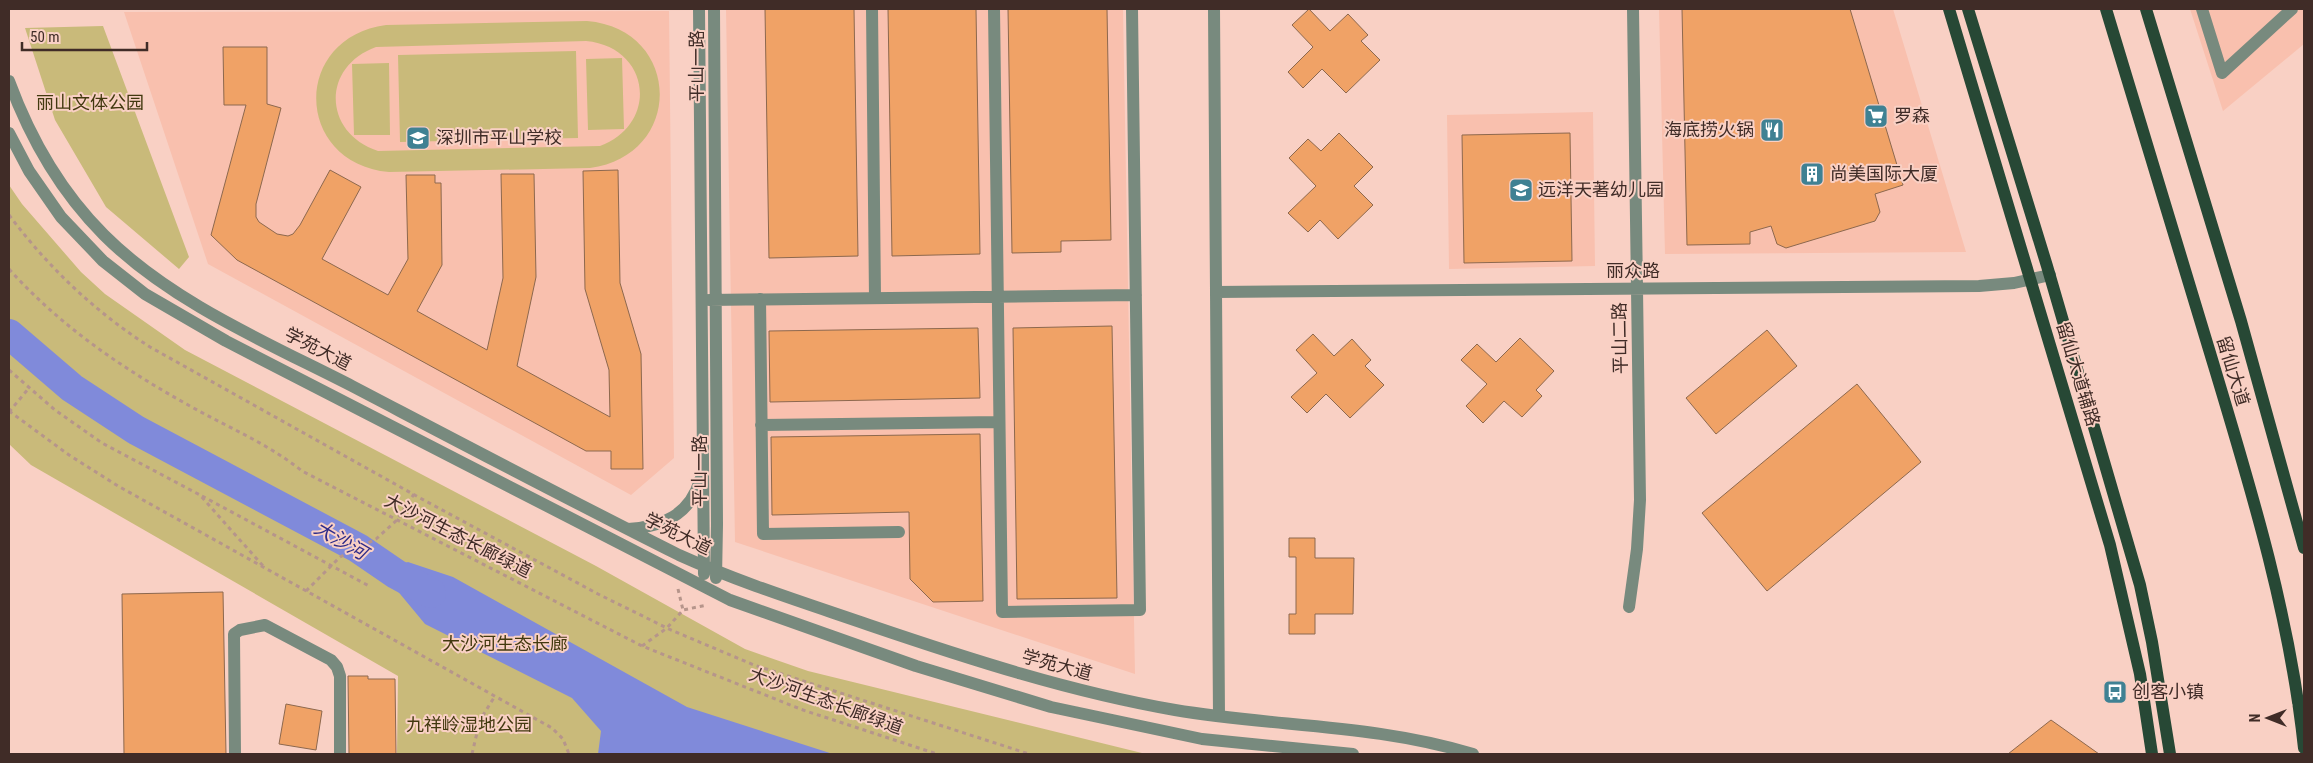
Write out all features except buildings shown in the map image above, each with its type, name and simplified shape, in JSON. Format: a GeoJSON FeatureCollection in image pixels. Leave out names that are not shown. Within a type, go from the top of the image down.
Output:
{"type":"FeatureCollection","features":[{"type":"Feature","properties":{"kind":"main road","name":"留仙大道辅路"},"geometry":{"type":"LineString","coordinates":[[1949,9],[2108,535],[2140,674],[2152,754]]}},
{"type":"Feature","properties":{"kind":"main road","name":"留仙大道辅路"},"geometry":{"type":"LineString","coordinates":[[1968,9],[2050,275],[2140,585],[2152,642],[2170,754]]}},
{"type":"Feature","properties":{"kind":"main road","name":"留仙大道"},"geometry":{"type":"LineString","coordinates":[[2106,9],[2256,507],[2295,672],[2304,748]]}},
{"type":"Feature","properties":{"kind":"main road","name":"留仙大道"},"geometry":{"type":"LineString","coordinates":[[2146,9],[2240,321],[2304,548]]}},
{"type":"Feature","properties":{"kind":"street","name":"平山一路"},"geometry":{"type":"LineString","coordinates":[[699,9],[703,566],[709,589]]}},
{"type":"Feature","properties":{"kind":"street","name":"平山一路"},"geometry":{"type":"LineString","coordinates":[[709,589],[715,582],[717,572],[714,9]]}},
{"type":"Feature","properties":{"kind":"street"},"geometry":{"type":"LineString","coordinates":[[872,9],[876,298]]}},
{"type":"Feature","properties":{"kind":"street"},"geometry":{"type":"LineString","coordinates":[[994,9],[1002,612],[1140,610],[1132,9]]}},
{"type":"Feature","properties":{"kind":"street"},"geometry":{"type":"LineString","coordinates":[[1214,9],[1220,716]]}},
{"type":"Feature","properties":{"kind":"street","name":"平山二路"},"geometry":{"type":"LineString","coordinates":[[1629,607],[1637,549],[1640,500],[1633,9]]}},
{"type":"Feature","properties":{"kind":"street"},"geometry":{"type":"LineString","coordinates":[[2202,9],[2222,73],[2292,9]]}},
{"type":"Feature","properties":{"kind":"street","name":"学苑大道"},"geometry":{"type":"LineString","coordinates":[[9,81],[36,144],[58,179],[104,234],[151,274],[234,326],[703,566],[927,644],[1040,679],[1137,702],[1220,716],[1391,734],[1473,754]]}},
{"type":"Feature","properties":{"kind":"street","name":"学苑大道"},"geometry":{"type":"LineString","coordinates":[[9,133],[28,170],[61,217],[103,261],[145,294],[226,342],[709,589],[758,611],[916,666],[1051,708],[1194,738],[1353,754]]}},
{"type":"Feature","properties":{"kind":"street","name":"丽众路"},"geometry":{"type":"LineString","coordinates":[[1216,292],[1979,286],[2032,280],[2050,275]]}},
{"type":"Feature","properties":{"kind":"street"},"geometry":{"type":"LineString","coordinates":[[701,300],[1136,295]]}},
{"type":"Feature","properties":{"kind":"street"},"geometry":{"type":"LineString","coordinates":[[760,299],[763,534],[899,532]]}},
{"type":"Feature","properties":{"kind":"street"},"geometry":{"type":"LineString","coordinates":[[761,425],[999,422]]}},
{"type":"Feature","properties":{"kind":"street"},"geometry":{"type":"LineString","coordinates":[[628,529],[653,527],[675,516],[694,495],[702,467]]}},
{"type":"Feature","properties":{"kind":"street"},"geometry":{"type":"LineString","coordinates":[[235,754],[234,634],[247,628],[265,626],[331,660],[337,667],[340,676],[340,754]]}},
{"type":"Feature","properties":{"kind":"path"},"geometry":{"type":"LineString","coordinates":[[9,215],[54,270],[82,298],[114,324],[150,347],[598,594],[667,628],[754,664],[1029,754]]}},
{"type":"Feature","properties":{"kind":"path","name":"大沙河生态长廊绿道"},"geometry":{"type":"LineString","coordinates":[[9,269],[29,292],[88,342],[190,406],[279,452],[302,471],[642,646],[803,710],[937,754]]}},
{"type":"Feature","properties":{"kind":"path"},"geometry":{"type":"LineString","coordinates":[[9,370],[55,410],[102,444],[369,586]]}},
{"type":"Feature","properties":{"kind":"path"},"geometry":{"type":"LineString","coordinates":[[28,388],[9,411],[92,470],[556,731],[566,743],[569,754]]}},
{"type":"Feature","properties":{"kind":"path"},"geometry":{"type":"LineString","coordinates":[[306,591],[340,557],[376,539],[398,520],[414,494]]}},
{"type":"Feature","properties":{"kind":"path"},"geometry":{"type":"LineString","coordinates":[[200,495],[265,568]]}},
{"type":"Feature","properties":{"kind":"path"},"geometry":{"type":"LineString","coordinates":[[642,646],[667,628],[683,610]]}},
{"type":"Feature","properties":{"kind":"path"},"geometry":{"type":"LineString","coordinates":[[472,754],[480,720],[495,696]]}},
{"type":"Feature","properties":{"kind":"shaded area"},"geometry":{"type":"Polygon","coordinates":[[[726,9],[1123,9],[1135,674],[735,542],[726,9]]]}},
{"type":"Feature","properties":{"kind":"shaded area"},"geometry":{"type":"Polygon","coordinates":[[[1659,9],[1893,9],[1966,252],[1665,254],[1659,9]]]}},
{"type":"Feature","properties":{"kind":"shaded area"},"geometry":{"type":"Polygon","coordinates":[[[2190,9],[2304,9],[2304,44],[2223,111],[2190,9]]]}},
{"type":"Feature","properties":{"kind":"shaded area","name":"深圳市平山学校"},"geometry":{"type":"Polygon","coordinates":[[[669,11],[674,458],[631,495],[208,264],[124,12],[669,11]]]}},
{"type":"Feature","properties":{"kind":"shaded area","name":"远洋天著幼儿园"},"geometry":{"type":"Polygon","coordinates":[[[1593,112],[1595,266],[1449,269],[1447,115],[1593,112]]]}},
{"type":"Feature","properties":{"kind":"green space"},"geometry":{"type":"Polygon","coordinates":[[[587,21],[618,29],[641,46],[655,68],[660,93],[656,118],[643,141],[621,158],[590,168],[389,172],[358,164],[335,147],[321,125],[316,100],[320,75],[333,52],[355,35],[386,25],[587,21]],[[586,41],[376,47],[358,56],[345,69],[338,84],[336,100],[339,115],[347,130],[360,142],[378,151],[600,146],[619,135],[632,121],[639,104],[640,87],[634,71],[624,57],[607,46],[586,41]]]}},
{"type":"Feature","properties":{"kind":"green space","name":"丽山文体公园"},"geometry":{"type":"Polygon","coordinates":[[[103,26],[189,257],[179,269],[106,207],[55,120],[25,28],[103,26]]]}},
{"type":"Feature","properties":{"kind":"green space"},"geometry":{"type":"Polygon","coordinates":[[[576,51],[578,138],[400,142],[398,55],[576,51]]]}},
{"type":"Feature","properties":{"kind":"green space"},"geometry":{"type":"Polygon","coordinates":[[[622,58],[624,129],[588,130],[586,59],[622,58]]]}},
{"type":"Feature","properties":{"kind":"green space"},"geometry":{"type":"Polygon","coordinates":[[[389,63],[390,135],[354,135],[352,64],[389,63]]]}},
{"type":"Feature","properties":{"kind":"green space","name":"大沙河生态长廊"},"geometry":{"type":"Polygon","coordinates":[[[9,185],[22,204],[81,272],[105,294],[185,350],[596,566],[745,649],[808,671],[1146,754],[397,754],[398,676],[31,465],[9,444],[9,185]]]}},
{"type":"Feature","properties":{"kind":"water"},"geometry":{"type":"Polygon","coordinates":[[[408,562],[453,577],[687,707],[833,754],[598,754],[601,731],[572,698],[425,624],[391,583],[399,565],[408,562]]]}},
{"type":"Feature","properties":{"kind":"waterway","name":"大沙河"},"geometry":{"type":"LineString","coordinates":[[9,334],[72,388],[136,430],[358,548],[396,574],[431,593]]}},
{"type":"Feature","properties":{"kind":"place","name":"罗森"},"geometry":{"type":"Point","coordinates":[1876,116]}},
{"type":"Feature","properties":{"kind":"place","name":"海底捞火锅"},"geometry":{"type":"Point","coordinates":[1772,130]}},
{"type":"Feature","properties":{"kind":"place","name":"深圳市平山学校"},"geometry":{"type":"Point","coordinates":[418,138]}},
{"type":"Feature","properties":{"kind":"place","name":"尚美国际大厦"},"geometry":{"type":"Point","coordinates":[1812,174]}},
{"type":"Feature","properties":{"kind":"place","name":"远洋天著幼儿园"},"geometry":{"type":"Point","coordinates":[1521,190]}},
{"type":"Feature","properties":{"kind":"place","name":"创客小镇"},"geometry":{"type":"Point","coordinates":[2115,692]}},
{"type":"Feature","properties":{"kind":"park label","name":"九祥岭湿地公园"},"geometry":{"type":"Point","coordinates":[469,725]}}]}
